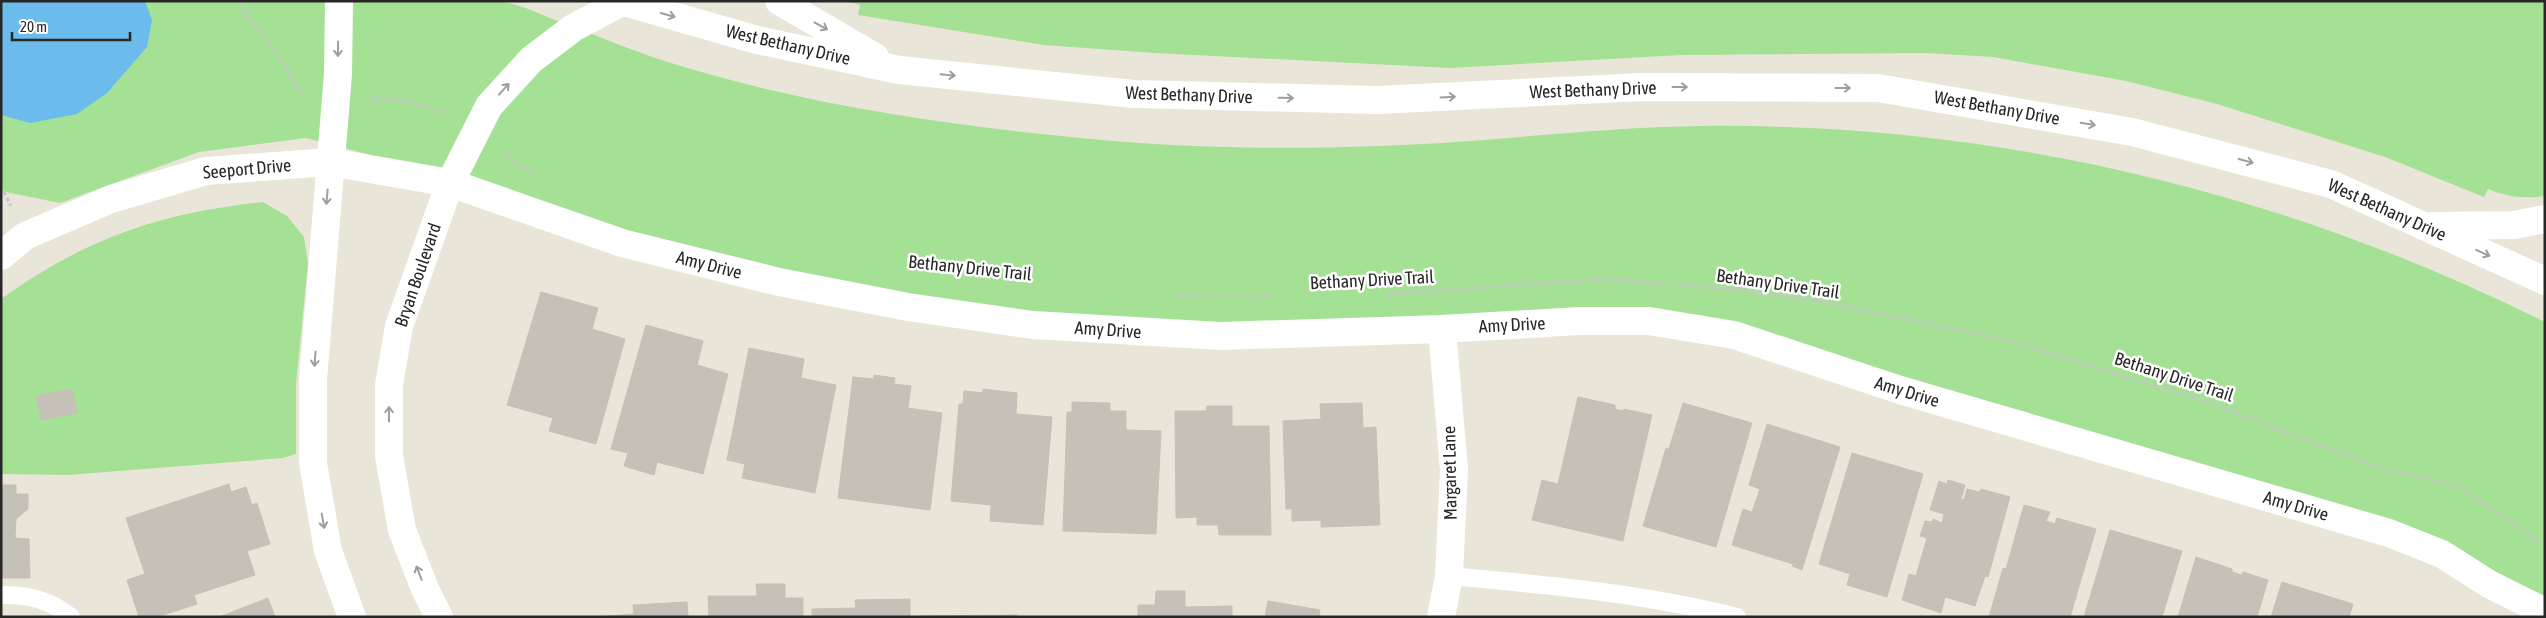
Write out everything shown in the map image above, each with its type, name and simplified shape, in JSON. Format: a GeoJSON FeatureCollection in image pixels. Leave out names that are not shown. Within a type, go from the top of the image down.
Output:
{"type":"FeatureCollection","features":[{"type":"Feature","properties":{"kind":"street"},"geometry":{"type":"LineString","coordinates":[[339,1],[336,96],[313,380],[313,463],[328,550],[352,617]]}},
{"type":"Feature","properties":{"kind":"street"},"geometry":{"type":"LineString","coordinates":[[779,1],[899,70]]}},
{"type":"Feature","properties":{"kind":"street","name":"West Bethany Drive"},"geometry":{"type":"LineString","coordinates":[[622,2],[757,40],[899,70],[1134,94],[1377,100],[1642,87],[1878,88],[2132,132],[2331,184],[2545,281]]}},
{"type":"Feature","properties":{"kind":"street","name":"Bryan Boulevard"},"geometry":{"type":"LineString","coordinates":[[439,617],[425,589],[402,530],[390,456],[389,384],[399,326],[450,182],[489,106],[531,60],[573,28],[622,2]]}},
{"type":"Feature","properties":{"kind":"street","name":"Seeport Drive"},"geometry":{"type":"LineString","coordinates":[[1,256],[25,236],[111,199],[206,170],[330,162],[450,182]]}},
{"type":"Feature","properties":{"kind":"street","name":"Amy Drive"},"geometry":{"type":"LineString","coordinates":[[450,182],[622,243],[780,282],[908,307],[1033,325],[1202,336],[1292,335],[1580,321],[1649,322],[1734,335],[1900,390],[2389,533],[2442,554],[2489,584],[2545,612]]}},
{"type":"Feature","properties":{"kind":"street"},"geometry":{"type":"LineString","coordinates":[[2423,226],[2514,225],[2545,219]]}},
{"type":"Feature","properties":{"kind":"street","name":"Margaret Lane"},"geometry":{"type":"LineString","coordinates":[[1442,329],[1454,470],[1449,576],[1442,617]]}},
{"type":"Feature","properties":{"kind":"lane"},"geometry":{"type":"LineString","coordinates":[[1449,576],[1562,587],[1678,603],[1738,617]]}},
{"type":"Feature","properties":{"kind":"lane"},"geometry":{"type":"LineString","coordinates":[[1,595],[23,594],[57,606],[71,617]]}},
{"type":"Feature","properties":{"kind":"path"},"geometry":{"type":"LineString","coordinates":[[241,1],[247,15],[287,68],[298,91],[352,99],[400,100],[443,111],[462,119],[477,129],[514,164],[541,176]]}},
{"type":"Feature","properties":{"kind":"path","name":"Bethany Drive Trail"},"geometry":{"type":"LineString","coordinates":[[1379,294],[1605,279],[1717,288],[1818,301],[2008,340],[2207,402],[2386,470],[2459,486],[2545,547]]}},
{"type":"Feature","properties":{"kind":"path"},"geometry":{"type":"LineString","coordinates":[[1175,296],[1273,297]]}},
{"type":"Feature","properties":{"kind":"green space"},"geometry":{"type":"Polygon","coordinates":[[[1,1],[503,2],[528,9],[665,61],[781,92],[884,113],[935,121],[1039,134],[1135,143],[1222,147],[1310,148],[1442,143],[1604,130],[1669,127],[1811,128],[1920,137],[2028,152],[2135,174],[2241,202],[2345,236],[2446,276],[2545,322],[2545,599],[2433,537],[1701,315],[1605,310],[1218,325],[1095,318],[927,301],[701,255],[515,193],[306,138],[199,152],[60,203],[1,191],[1,1]]]}},
{"type":"Feature","properties":{"kind":"green space"},"geometry":{"type":"Polygon","coordinates":[[[846,1],[2545,1],[2545,196],[2516,197],[2488,189],[2484,197],[2385,157],[2217,104],[2126,81],[1993,57],[1926,53],[1681,55],[1451,68],[1155,53],[1044,45],[858,15],[860,5],[846,1]]]}},
{"type":"Feature","properties":{"kind":"green space"},"geometry":{"type":"Polygon","coordinates":[[[263,202],[287,216],[304,237],[308,264],[296,384],[296,454],[283,458],[68,475],[1,474],[1,299],[63,260],[94,244],[125,232],[157,221],[191,213],[263,202]]]}},
{"type":"Feature","properties":{"kind":"water"},"geometry":{"type":"Polygon","coordinates":[[[1,1],[145,1],[152,20],[147,47],[107,93],[77,114],[30,123],[1,115],[1,1]]]}},
{"type":"Feature","properties":{"kind":"building"},"geometry":{"type":"Polygon","coordinates":[[[541,292],[598,308],[592,329],[625,339],[596,444],[549,431],[553,418],[507,405],[541,292]]]}},
{"type":"Feature","properties":{"kind":"building"},"geometry":{"type":"Polygon","coordinates":[[[646,325],[703,341],[697,365],[728,374],[703,474],[657,462],[654,475],[624,466],[628,453],[611,449],[646,325]]]}},
{"type":"Feature","properties":{"kind":"building"},"geometry":{"type":"Polygon","coordinates":[[[749,348],[804,359],[801,378],[836,385],[815,493],[742,478],[745,464],[727,460],[749,348]]]}},
{"type":"Feature","properties":{"kind":"building"},"geometry":{"type":"Polygon","coordinates":[[[874,375],[895,378],[894,384],[911,386],[908,408],[942,413],[930,510],[838,498],[853,377],[874,379],[874,375]]]}},
{"type":"Feature","properties":{"kind":"building"},"geometry":{"type":"Polygon","coordinates":[[[72,389],[77,413],[41,420],[36,396],[72,389]]]}},
{"type":"Feature","properties":{"kind":"building"},"geometry":{"type":"Polygon","coordinates":[[[983,389],[1017,393],[1016,414],[1052,417],[1043,525],[990,521],[991,505],[951,501],[959,404],[963,404],[964,391],[983,393],[983,389]]]}},
{"type":"Feature","properties":{"kind":"building"},"geometry":{"type":"Polygon","coordinates":[[[1578,397],[1615,405],[1615,409],[1623,411],[1624,409],[1652,415],[1623,541],[1532,520],[1542,480],[1558,484],[1578,397]]]}},
{"type":"Feature","properties":{"kind":"building"},"geometry":{"type":"Polygon","coordinates":[[[1072,402],[1110,403],[1110,411],[1126,411],[1126,430],[1161,431],[1156,534],[1063,531],[1067,412],[1072,412],[1072,402]]]}},
{"type":"Feature","properties":{"kind":"building"},"geometry":{"type":"Polygon","coordinates":[[[1362,403],[1363,428],[1376,427],[1380,525],[1321,527],[1321,520],[1292,521],[1292,509],[1286,509],[1283,421],[1321,419],[1320,404],[1362,403]]]}},
{"type":"Feature","properties":{"kind":"building"},"geometry":{"type":"Polygon","coordinates":[[[1683,403],[1752,423],[1716,547],[1643,526],[1666,448],[1669,449],[1683,403]]]}},
{"type":"Feature","properties":{"kind":"building"},"geometry":{"type":"Polygon","coordinates":[[[1207,406],[1232,406],[1232,426],[1269,426],[1271,535],[1219,535],[1218,525],[1197,525],[1197,517],[1176,518],[1175,411],[1206,411],[1207,406]]]}},
{"type":"Feature","properties":{"kind":"building"},"geometry":{"type":"Polygon","coordinates":[[[1767,424],[1840,447],[1802,570],[1792,566],[1793,564],[1732,545],[1743,509],[1752,512],[1760,489],[1749,485],[1767,424]]]}},
{"type":"Feature","properties":{"kind":"building"},"geometry":{"type":"Polygon","coordinates":[[[1852,453],[1923,474],[1887,597],[1847,585],[1850,574],[1819,564],[1852,453]]]}},
{"type":"Feature","properties":{"kind":"building"},"geometry":{"type":"Polygon","coordinates":[[[1948,480],[1965,485],[1961,499],[1964,500],[1967,489],[1980,492],[1981,489],[2010,497],[1988,577],[1985,576],[1975,606],[1945,597],[1941,613],[1902,600],[1909,574],[1916,576],[1927,538],[1920,536],[1925,521],[1932,522],[1933,519],[1942,523],[1944,514],[1930,510],[1939,481],[1947,484],[1948,480]]]}},
{"type":"Feature","properties":{"kind":"building"},"geometry":{"type":"Polygon","coordinates":[[[229,484],[231,492],[246,487],[252,505],[257,503],[270,544],[247,551],[255,575],[194,595],[197,604],[157,617],[139,617],[127,580],[145,574],[126,518],[229,484]]]}},
{"type":"Feature","properties":{"kind":"building"},"geometry":{"type":"Polygon","coordinates":[[[1,485],[16,485],[16,494],[28,494],[28,509],[16,519],[15,538],[29,539],[30,578],[1,578],[1,485]]]}},
{"type":"Feature","properties":{"kind":"building"},"geometry":{"type":"Polygon","coordinates":[[[2024,505],[2050,512],[2046,521],[2055,524],[2057,518],[2096,529],[2070,617],[1989,617],[2003,568],[2006,569],[2024,505]]]}},
{"type":"Feature","properties":{"kind":"building"},"geometry":{"type":"Polygon","coordinates":[[[2110,530],[2182,551],[2162,617],[2084,617],[2110,530]]]}},
{"type":"Feature","properties":{"kind":"building"},"geometry":{"type":"Polygon","coordinates":[[[2196,557],[2232,569],[2232,572],[2242,575],[2243,572],[2268,580],[2257,617],[2178,617],[2196,557]]]}},
{"type":"Feature","properties":{"kind":"building"},"geometry":{"type":"Polygon","coordinates":[[[2282,582],[2353,604],[2349,617],[2271,617],[2282,582]]]}},
{"type":"Feature","properties":{"kind":"building"},"geometry":{"type":"Polygon","coordinates":[[[756,584],[785,584],[785,598],[803,598],[803,617],[709,617],[708,596],[757,596],[756,584]]]}},
{"type":"Feature","properties":{"kind":"building"},"geometry":{"type":"Polygon","coordinates":[[[1156,591],[1185,591],[1185,607],[1232,606],[1232,617],[1138,617],[1138,605],[1155,605],[1156,591]]]}},
{"type":"Feature","properties":{"kind":"building"},"geometry":{"type":"Polygon","coordinates":[[[268,598],[275,617],[219,617],[268,598]]]}},
{"type":"Feature","properties":{"kind":"building"},"geometry":{"type":"Polygon","coordinates":[[[910,599],[910,617],[812,617],[812,609],[856,608],[855,600],[910,599]]]}},
{"type":"Feature","properties":{"kind":"building"},"geometry":{"type":"Polygon","coordinates":[[[1268,601],[1320,610],[1319,617],[1265,617],[1268,601]]]}},
{"type":"Feature","properties":{"kind":"building"},"geometry":{"type":"Polygon","coordinates":[[[687,602],[688,617],[597,617],[634,614],[633,605],[687,602]]]}},
{"type":"Feature","properties":{"kind":"building"},"geometry":{"type":"Polygon","coordinates":[[[1017,615],[1017,617],[921,617],[921,616],[1017,615]]]}}]}
